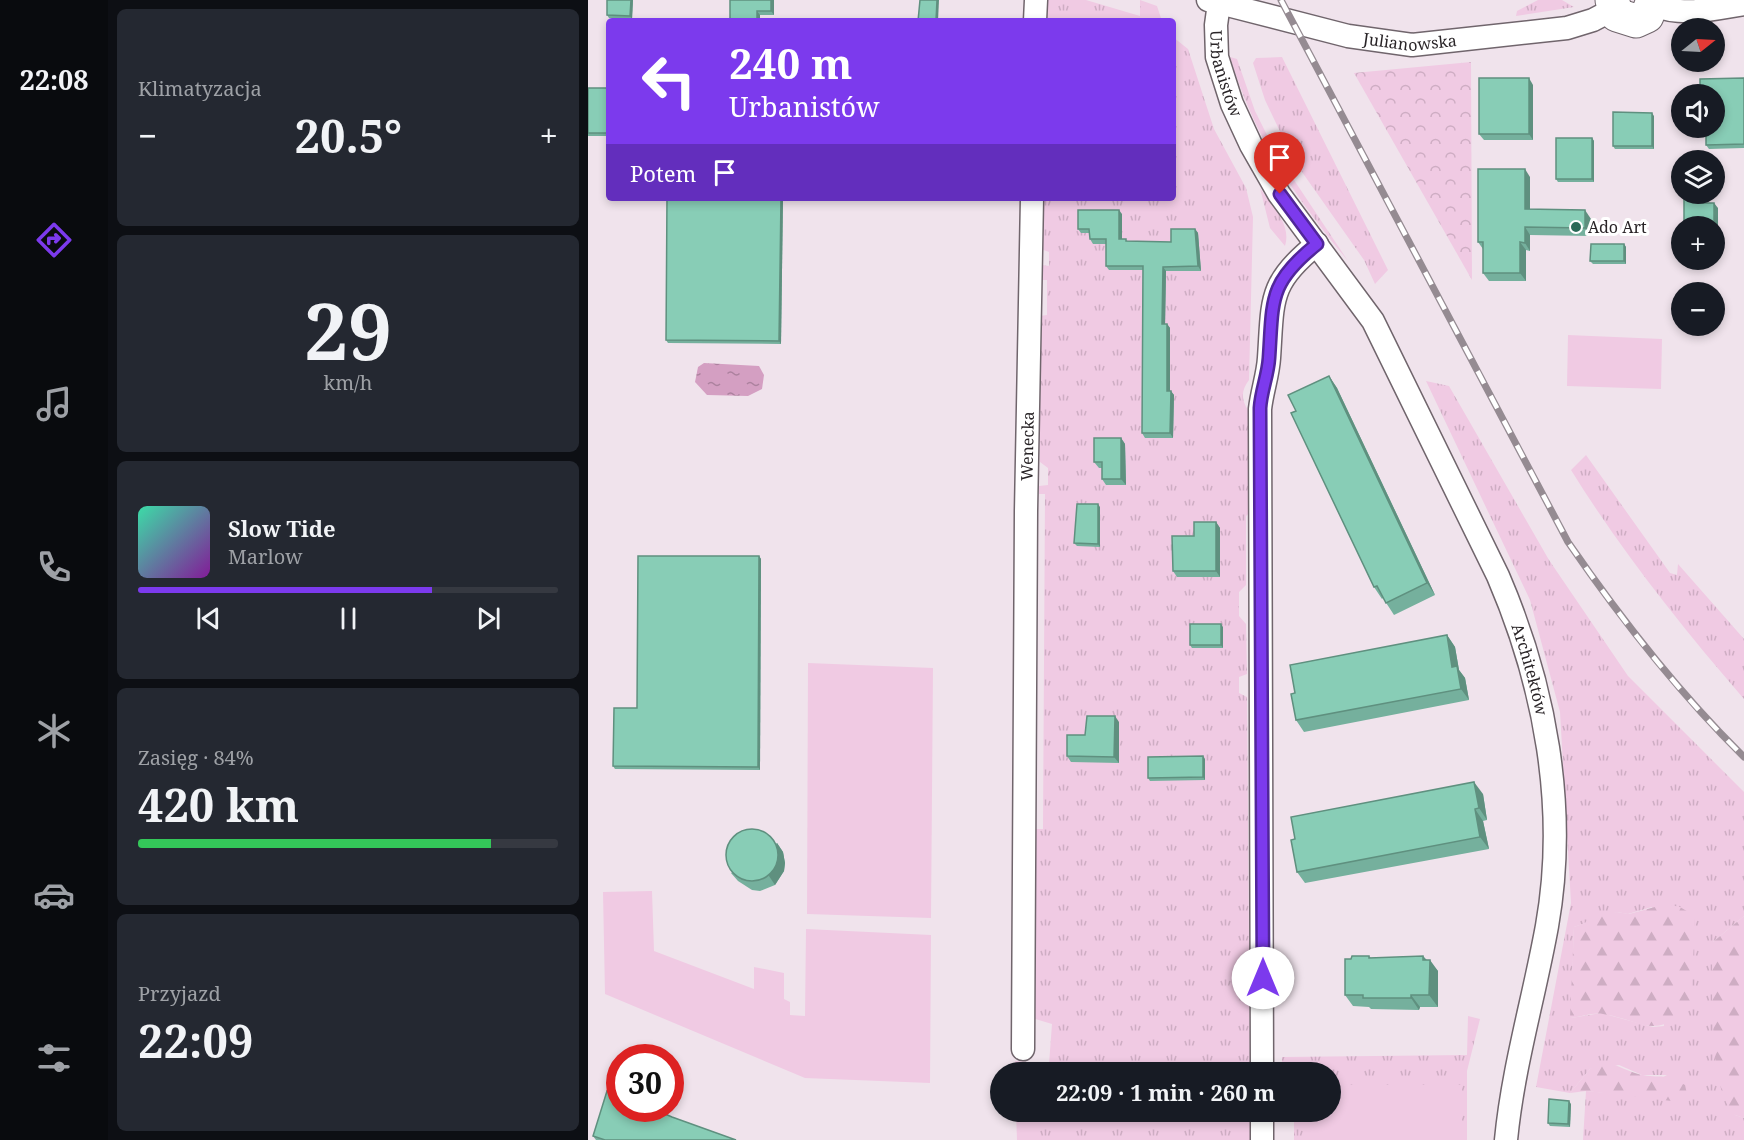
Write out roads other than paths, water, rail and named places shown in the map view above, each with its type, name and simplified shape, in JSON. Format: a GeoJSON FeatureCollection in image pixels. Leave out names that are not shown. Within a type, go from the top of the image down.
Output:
{"type":"FeatureCollection","features":[{"type":"Feature","properties":{"kind":"street"},"geometry":{"type":"LineString","coordinates":[[1035,18],[1036,0]]}},
{"type":"Feature","properties":{"kind":"street","name":"Julianowska"},"geometry":{"type":"LineString","coordinates":[[1213,2],[1348,36],[1412,45],[1567,28],[1593,20],[1613,5]]}},
{"type":"Feature","properties":{"kind":"street","name":"Urbanistów"},"geometry":{"type":"LineString","coordinates":[[1213,2],[1217,57],[1232,104],[1265,171],[1317,244]]}},
{"type":"Feature","properties":{"kind":"street"},"geometry":{"type":"LineString","coordinates":[[1613,5],[1623,19],[1636,21],[1647,16],[1653,2],[1669,11],[1688,13],[1744,4]]}},
{"type":"Feature","properties":{"kind":"street","name":"Wenecka"},"geometry":{"type":"LineString","coordinates":[[1023,1049],[1024,693],[1032,201]]}},
{"type":"Feature","properties":{"kind":"street"},"geometry":{"type":"LineString","coordinates":[[1262,1062],[1260,408],[1269,359],[1270,321],[1278,284],[1288,270],[1317,244]]}},
{"type":"Feature","properties":{"kind":"street","name":"Architektów"},"geometry":{"type":"LineString","coordinates":[[1317,244],[1372,321],[1481,539],[1525,644],[1547,736],[1554,810],[1552,876],[1547,925],[1513,1081],[1506,1140]]}},
{"type":"Feature","properties":{"kind":"street"},"geometry":{"type":"LineString","coordinates":[[1262,1122],[1262,1140]]}},
{"type":"Feature","properties":{"kind":"water"},"geometry":{"type":"Polygon","coordinates":[[[704,363],[759,366],[764,375],[762,389],[748,396],[707,395],[695,382],[698,367],[704,363]]]}},
{"type":"Feature","properties":{"kind":"railway"},"geometry":{"type":"LineString","coordinates":[[1281,0],[1568,542],[1608,599],[1651,654],[1719,732],[1744,757]]}},
{"type":"Feature","properties":{"kind":"place","name":"Ado Art"},"geometry":{"type":"Point","coordinates":[1576,227]}}]}
